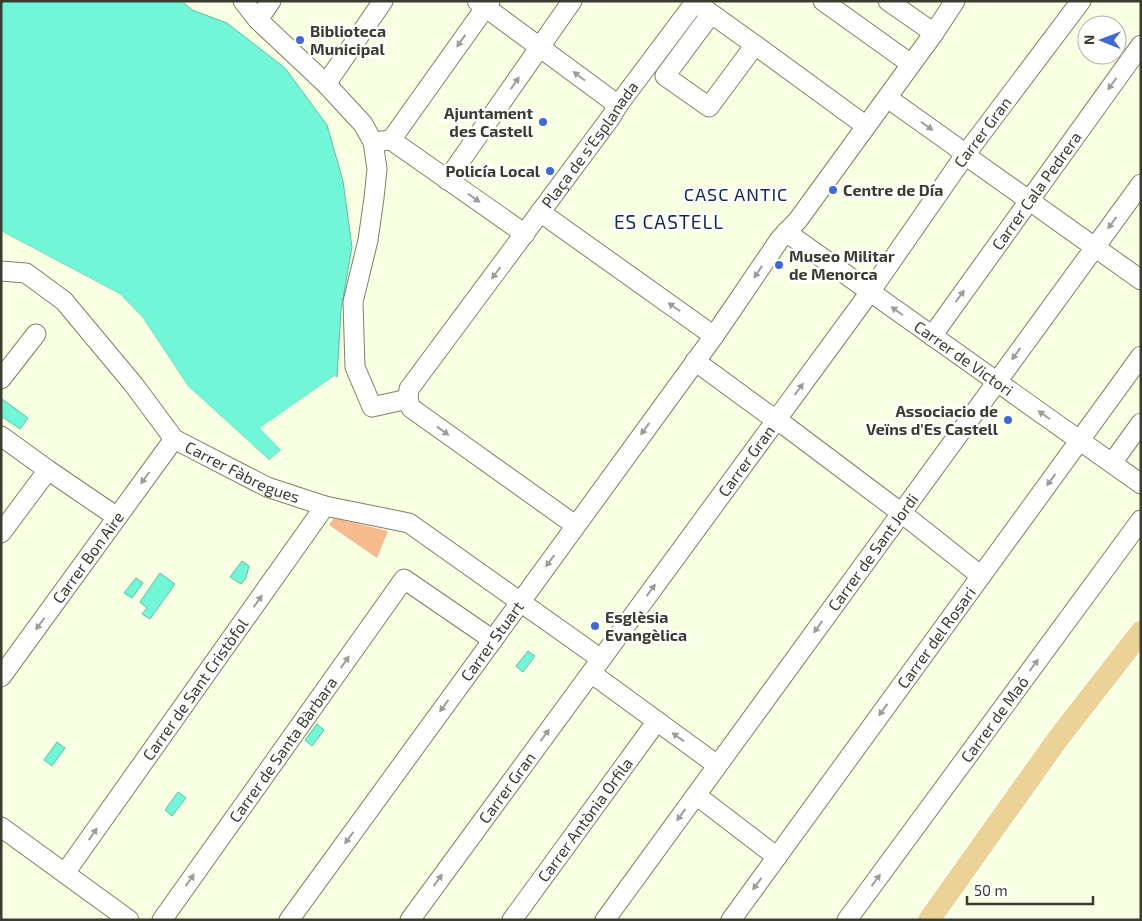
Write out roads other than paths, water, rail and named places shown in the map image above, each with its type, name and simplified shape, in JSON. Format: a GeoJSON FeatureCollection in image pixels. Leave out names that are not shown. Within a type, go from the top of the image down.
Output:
{"type":"FeatureCollection","features":[{"type":"Feature","properties":{"kind":"main road"},"geometry":{"type":"LineString","coordinates":[[928,920],[1057,740],[1141,632]]}},
{"type":"Feature","properties":{"kind":"street"},"geometry":{"type":"LineString","coordinates":[[243,1],[258,20],[326,84],[363,124],[382,141],[447,180],[525,234]]}},
{"type":"Feature","properties":{"kind":"street"},"geometry":{"type":"LineString","coordinates":[[258,20],[272,1]]}},
{"type":"Feature","properties":{"kind":"street"},"geometry":{"type":"LineString","coordinates":[[326,84],[383,1]]}},
{"type":"Feature","properties":{"kind":"street"},"geometry":{"type":"LineString","coordinates":[[447,180],[572,1]]}},
{"type":"Feature","properties":{"kind":"street"},"geometry":{"type":"LineString","coordinates":[[823,1],[911,64]]}},
{"type":"Feature","properties":{"kind":"street"},"geometry":{"type":"LineString","coordinates":[[888,1],[934,33]]}},
{"type":"Feature","properties":{"kind":"street"},"geometry":{"type":"LineString","coordinates":[[955,1],[934,33],[798,220],[780,239],[695,361],[777,419],[981,576]]}},
{"type":"Feature","properties":{"kind":"street","name":"Carrer Gran"},"geometry":{"type":"LineString","coordinates":[[410,920],[870,292],[965,155],[1081,1]]}},
{"type":"Feature","properties":{"kind":"street","name":"Plaça de s'Esplanada"},"geometry":{"type":"LineString","coordinates":[[714,336],[540,212],[695,2],[866,126]]}},
{"type":"Feature","properties":{"kind":"street"},"geometry":{"type":"LineString","coordinates":[[408,399],[372,406],[355,366],[353,302],[368,240],[382,141],[484,3],[540,48],[618,106]]}},
{"type":"Feature","properties":{"kind":"street"},"geometry":{"type":"LineString","coordinates":[[711,14],[665,76],[709,108],[755,45]]}},
{"type":"Feature","properties":{"kind":"street","name":"Carrer Cala Pedrera"},"geometry":{"type":"LineString","coordinates":[[932,336],[1141,44]]}},
{"type":"Feature","properties":{"kind":"street"},"geometry":{"type":"LineString","coordinates":[[888,97],[956,146],[965,155],[1141,280]]}},
{"type":"Feature","properties":{"kind":"street","name":"Carrer de Sant Jordi"},"geometry":{"type":"LineString","coordinates":[[605,920],[1141,184]]}},
{"type":"Feature","properties":{"kind":"street"},"geometry":{"type":"LineString","coordinates":[[540,212],[409,389],[408,399],[411,408],[575,525]]}},
{"type":"Feature","properties":{"kind":"street","name":"Carrer de Victori"},"geometry":{"type":"LineString","coordinates":[[786,232],[1141,484]]}},
{"type":"Feature","properties":{"kind":"street","name":"Carrer Fàbregues"},"geometry":{"type":"LineString","coordinates":[[1,271],[26,273],[64,301],[134,385],[174,439],[267,487],[325,506],[409,523],[520,602]]}},
{"type":"Feature","properties":{"kind":"street"},"geometry":{"type":"LineString","coordinates":[[1,379],[36,334]]}},
{"type":"Feature","properties":{"kind":"street","name":"Carrer del Rosari"},"geometry":{"type":"LineString","coordinates":[[732,920],[1141,356]]}},
{"type":"Feature","properties":{"kind":"street","name":"Carrer Stuart"},"geometry":{"type":"LineString","coordinates":[[289,920],[695,361]]}},
{"type":"Feature","properties":{"kind":"street"},"geometry":{"type":"LineString","coordinates":[[1112,463],[1141,423]]}},
{"type":"Feature","properties":{"kind":"street"},"geometry":{"type":"LineString","coordinates":[[1,436],[117,517]]}},
{"type":"Feature","properties":{"kind":"street","name":"Carrer Bon Aire"},"geometry":{"type":"LineString","coordinates":[[1,677],[174,439]]}},
{"type":"Feature","properties":{"kind":"street"},"geometry":{"type":"LineString","coordinates":[[1,533],[48,470]]}},
{"type":"Feature","properties":{"kind":"street","name":"Carrer de Sant Cristòfol"},"geometry":{"type":"LineString","coordinates":[[65,873],[325,506]]}},
{"type":"Feature","properties":{"kind":"street","name":"Carrer de Maó"},"geometry":{"type":"LineString","coordinates":[[847,920],[1141,520]]}},
{"type":"Feature","properties":{"kind":"street","name":"Carrer de Santa Bàrbara"},"geometry":{"type":"LineString","coordinates":[[162,920],[404,579],[493,640]]}},
{"type":"Feature","properties":{"kind":"street"},"geometry":{"type":"LineString","coordinates":[[520,602],[596,666],[657,721],[718,765]]}},
{"type":"Feature","properties":{"kind":"street","name":"Carrer Antònia Orfila"},"geometry":{"type":"LineString","coordinates":[[512,920],[657,721]]}},
{"type":"Feature","properties":{"kind":"street"},"geometry":{"type":"LineString","coordinates":[[696,795],[777,857]]}},
{"type":"Feature","properties":{"kind":"street"},"geometry":{"type":"LineString","coordinates":[[1,827],[129,920]]}},
{"type":"Feature","properties":{"kind":"water"},"geometry":{"type":"Polygon","coordinates":[[[1,1],[182,1],[192,10],[227,23],[285,68],[327,125],[343,181],[352,247],[341,310],[337,377],[334,376],[261,428],[281,450],[269,460],[188,386],[143,318],[120,294],[1,231],[1,1]]]}},
{"type":"Feature","properties":{"kind":"water"},"geometry":{"type":"Polygon","coordinates":[[[2,399],[28,418],[20,429],[1,416],[2,399]]]}},
{"type":"Feature","properties":{"kind":"water"},"geometry":{"type":"Polygon","coordinates":[[[242,561],[249,566],[246,578],[241,584],[230,577],[242,561]]]}},
{"type":"Feature","properties":{"kind":"water"},"geometry":{"type":"Polygon","coordinates":[[[160,573],[175,584],[150,619],[142,614],[147,608],[140,602],[160,573]]]}},
{"type":"Feature","properties":{"kind":"water"},"geometry":{"type":"Polygon","coordinates":[[[136,578],[143,583],[132,598],[124,593],[136,578]]]}},
{"type":"Feature","properties":{"kind":"water"},"geometry":{"type":"Polygon","coordinates":[[[528,651],[535,656],[523,672],[516,666],[528,651]]]}},
{"type":"Feature","properties":{"kind":"water"},"geometry":{"type":"Polygon","coordinates":[[[317,724],[324,730],[312,746],[305,740],[317,724]]]}},
{"type":"Feature","properties":{"kind":"water"},"geometry":{"type":"Polygon","coordinates":[[[57,742],[65,748],[52,766],[44,760],[57,742]]]}},
{"type":"Feature","properties":{"kind":"water"},"geometry":{"type":"Polygon","coordinates":[[[178,792],[186,798],[172,816],[165,810],[178,792]]]}},
{"type":"Feature","properties":{"kind":"place","name":"Biblioteca Municipal"},"geometry":{"type":"Point","coordinates":[300,40]}},
{"type":"Feature","properties":{"kind":"place","name":"Ajuntament des Castell"},"geometry":{"type":"Point","coordinates":[543,122]}},
{"type":"Feature","properties":{"kind":"place","name":"Policía Local"},"geometry":{"type":"Point","coordinates":[550,171]}},
{"type":"Feature","properties":{"kind":"place","name":"Centre de Día"},"geometry":{"type":"Point","coordinates":[833,190]}},
{"type":"Feature","properties":{"kind":"place","name":"Museo Militar de Menorca"},"geometry":{"type":"Point","coordinates":[779,265]}},
{"type":"Feature","properties":{"kind":"place","name":"Associacio de Veïns d'Es Castell"},"geometry":{"type":"Point","coordinates":[1008,420]}},
{"type":"Feature","properties":{"kind":"place","name":"Esglèsia Evangèlica"},"geometry":{"type":"Point","coordinates":[595,626]}},
{"type":"Feature","properties":{"kind":"district","name":"CASC ANTIC"},"geometry":{"type":"Point","coordinates":[736,195]}},
{"type":"Feature","properties":{"kind":"district","name":"ES CASTELL"},"geometry":{"type":"Point","coordinates":[669,222]}}]}
